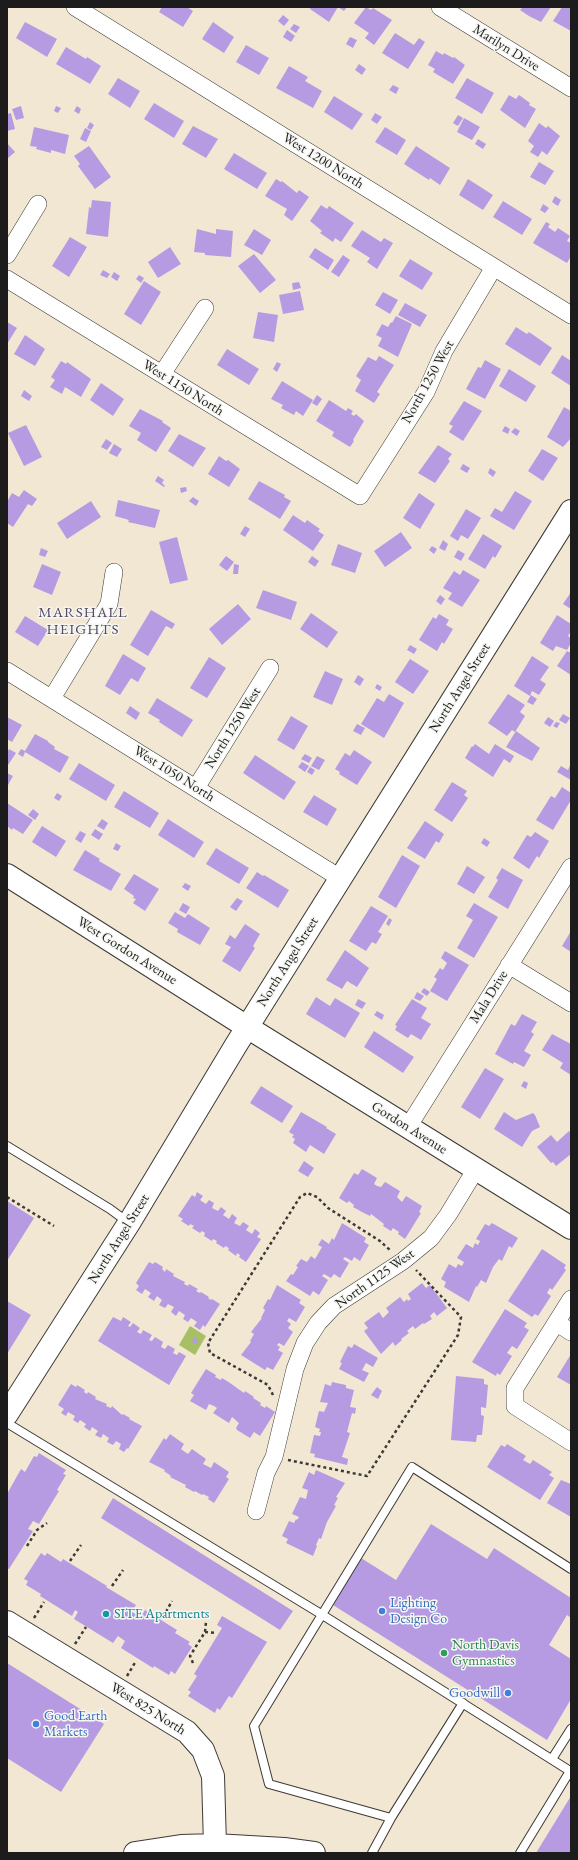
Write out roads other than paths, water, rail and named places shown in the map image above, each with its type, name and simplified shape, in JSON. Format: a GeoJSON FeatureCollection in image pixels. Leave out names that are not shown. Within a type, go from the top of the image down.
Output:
{"type":"FeatureCollection","features":[{"type":"Feature","properties":{"kind":"street","name":"West 1200 North"},"geometry":{"type":"LineString","coordinates":[[75,7],[571,315]]}},
{"type":"Feature","properties":{"kind":"street","name":"Marilyn Drive"},"geometry":{"type":"LineString","coordinates":[[440,7],[571,88]]}},
{"type":"Feature","properties":{"kind":"street"},"geometry":{"type":"LineString","coordinates":[[7,255],[38,204]]}},
{"type":"Feature","properties":{"kind":"street","name":"North 1250 West"},"geometry":{"type":"LineString","coordinates":[[360,496],[426,392],[444,351],[494,267]]}},
{"type":"Feature","properties":{"kind":"street","name":"West 1150 North"},"geometry":{"type":"LineString","coordinates":[[7,279],[360,496]]}},
{"type":"Feature","properties":{"kind":"street"},"geometry":{"type":"LineString","coordinates":[[162,374],[205,308]]}},
{"type":"Feature","properties":{"kind":"street","name":"North Angel Street"},"geometry":{"type":"LineString","coordinates":[[8,1414],[130,1223],[247,1027],[571,511]]}},
{"type":"Feature","properties":{"kind":"street"},"geometry":{"type":"LineString","coordinates":[[52,698],[109,604],[114,572]]}},
{"type":"Feature","properties":{"kind":"street","name":"North 1250 West"},"geometry":{"type":"LineString","coordinates":[[196,788],[270,668]]}},
{"type":"Feature","properties":{"kind":"street","name":"West 1050 North"},"geometry":{"type":"LineString","coordinates":[[7,671],[340,878]]}},
{"type":"Feature","properties":{"kind":"street","name":"Mala Drive"},"geometry":{"type":"LineString","coordinates":[[408,1127],[571,867]]}},
{"type":"Feature","properties":{"kind":"street","name":"West Gordon Avenue"},"geometry":{"type":"LineString","coordinates":[[7,875],[247,1027]]}},
{"type":"Feature","properties":{"kind":"street"},"geometry":{"type":"LineString","coordinates":[[509,965],[571,1003]]}},
{"type":"Feature","properties":{"kind":"street","name":"Gordon Avenue"},"geometry":{"type":"LineString","coordinates":[[247,1027],[571,1228]]}},
{"type":"Feature","properties":{"kind":"street","name":"North 1125 West"},"geometry":{"type":"LineString","coordinates":[[256,1511],[266,1473],[274,1457],[295,1369],[305,1343],[318,1322],[334,1306],[403,1261],[431,1238],[448,1215],[476,1169]]}},
{"type":"Feature","properties":{"kind":"street"},"geometry":{"type":"LineString","coordinates":[[571,1299],[515,1388],[515,1406],[571,1442]]}},
{"type":"Feature","properties":{"kind":"street"},"geometry":{"type":"LineString","coordinates":[[557,1323],[571,1332]]}},
{"type":"Feature","properties":{"kind":"street","name":"West 825 North"},"geometry":{"type":"LineString","coordinates":[[7,1622],[187,1732],[203,1750],[213,1776],[215,1845]]}},
{"type":"Feature","properties":{"kind":"street"},"geometry":{"type":"LineString","coordinates":[[135,1853],[181,1846],[215,1845],[284,1849],[314,1853]]}},
{"type":"Feature","properties":{"kind":"lane"},"geometry":{"type":"LineString","coordinates":[[7,1146],[110,1209],[130,1223]]}},
{"type":"Feature","properties":{"kind":"lane"},"geometry":{"type":"LineString","coordinates":[[8,1414],[570,1771],[520,1853]]}},
{"type":"Feature","properties":{"kind":"lane"},"geometry":{"type":"LineString","coordinates":[[391,1818],[269,1784],[254,1726],[412,1467],[571,1569]]}},
{"type":"Feature","properties":{"kind":"lane"},"geometry":{"type":"LineString","coordinates":[[372,1853],[391,1818],[463,1703]]}},
{"type":"Feature","properties":{"kind":"lane"},"geometry":{"type":"LineString","coordinates":[[552,1759],[571,1729]]}},
{"type":"Feature","properties":{"kind":"place","name":"Lighting Design Co"},"geometry":{"type":"Point","coordinates":[382,1611]}},
{"type":"Feature","properties":{"kind":"place","name":"SITE Apartments"},"geometry":{"type":"Point","coordinates":[106,1614]}},
{"type":"Feature","properties":{"kind":"place","name":"North Davis Gymnastics"},"geometry":{"type":"Point","coordinates":[444,1653]}},
{"type":"Feature","properties":{"kind":"place","name":"Goodwill"},"geometry":{"type":"Point","coordinates":[508,1693]}},
{"type":"Feature","properties":{"kind":"place","name":"Good Earth Markets"},"geometry":{"type":"Point","coordinates":[36,1724]}},
{"type":"Feature","properties":{"kind":"district","name":"MARSHALL HEIGHTS"},"geometry":{"type":"Point","coordinates":[83,622]}}]}
